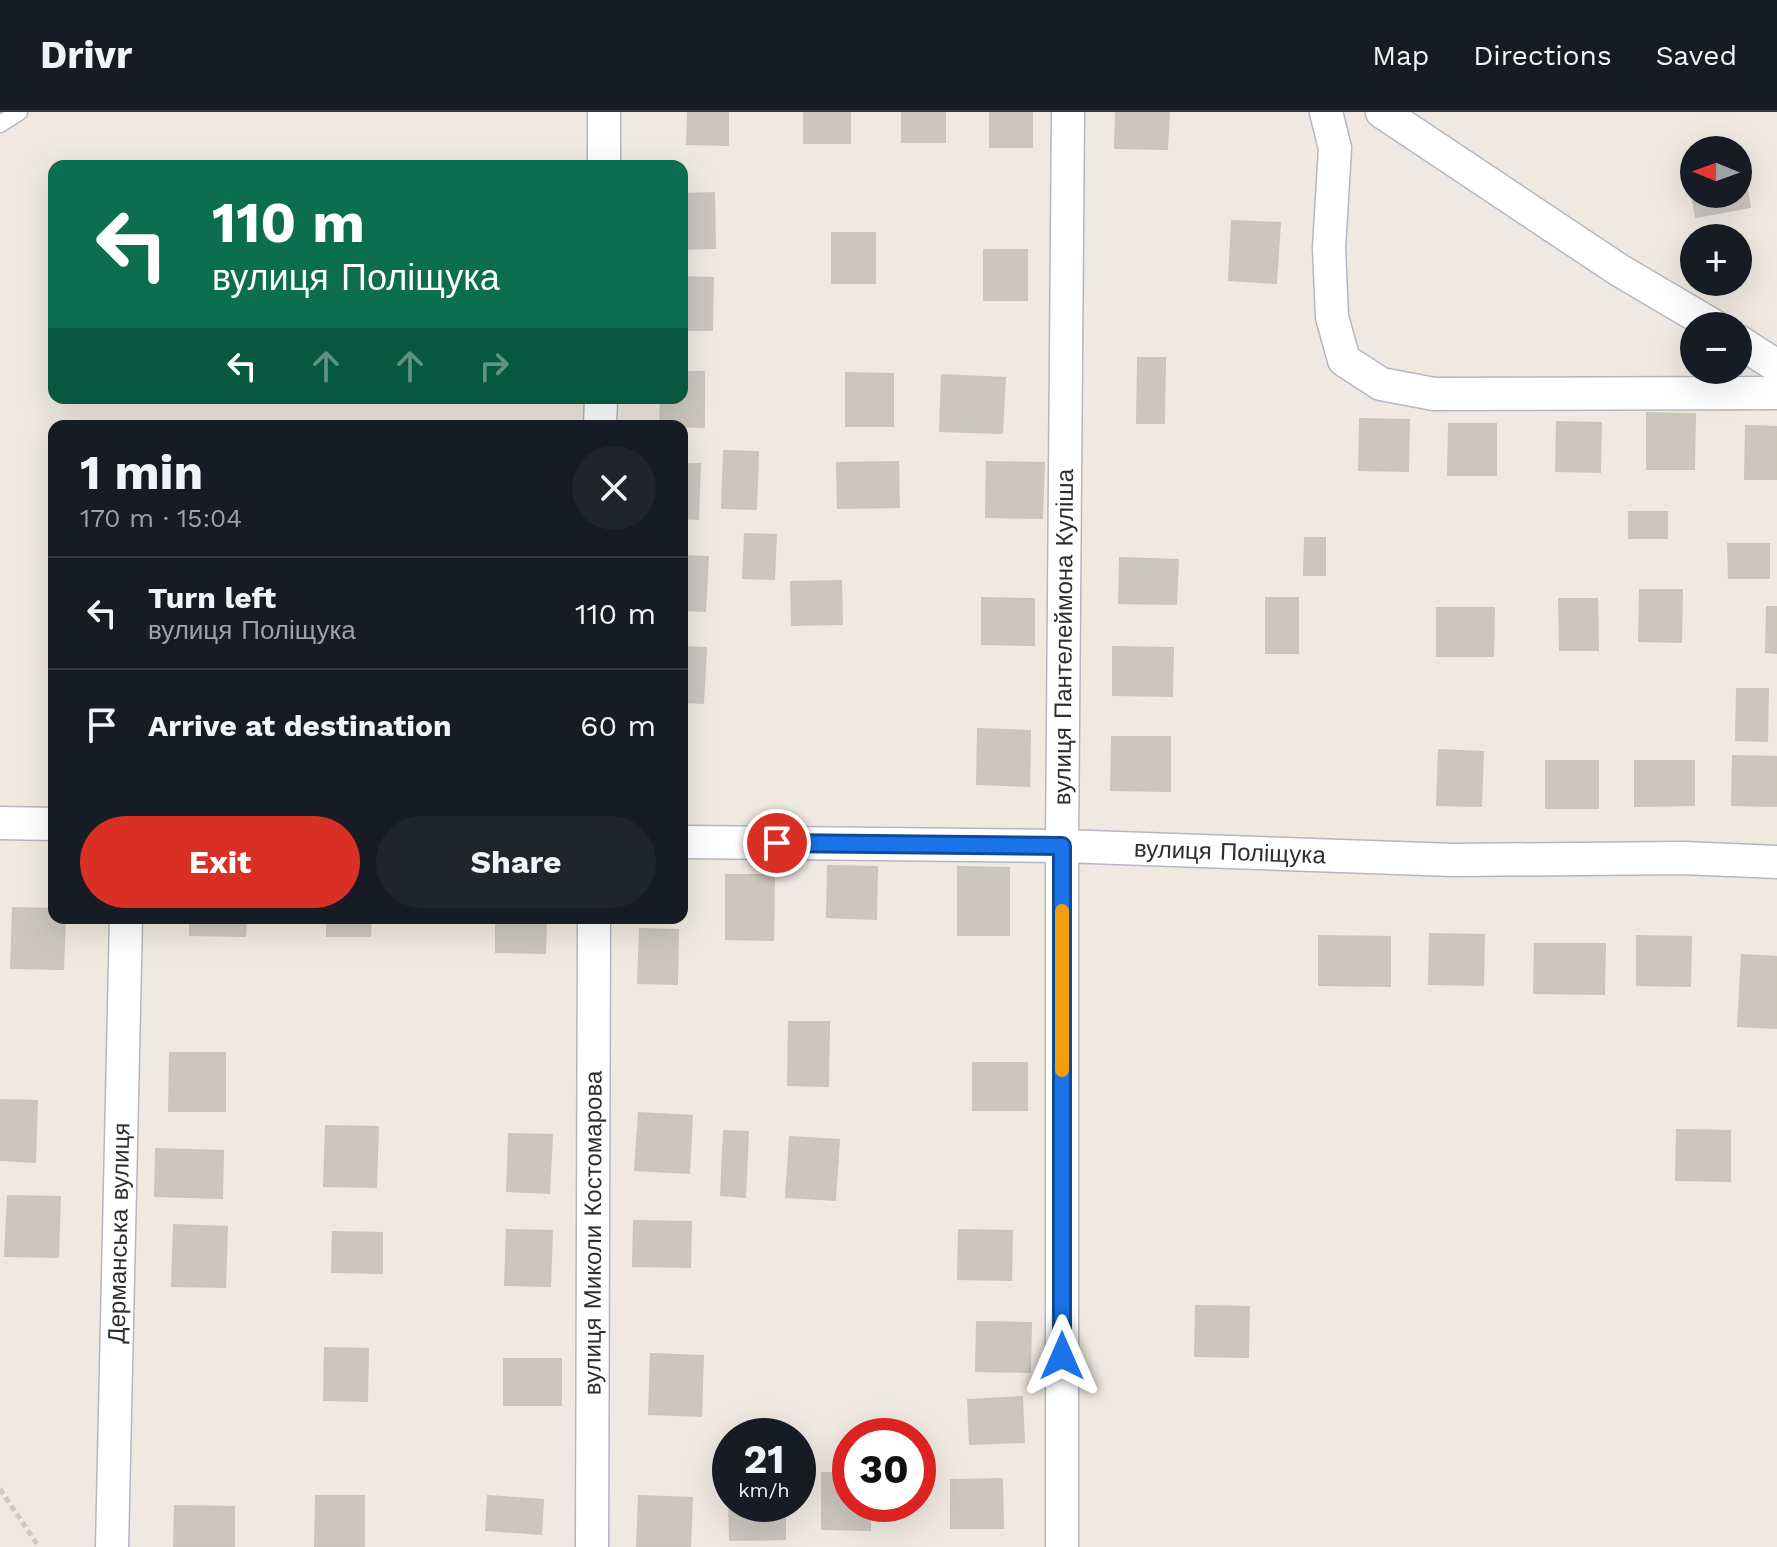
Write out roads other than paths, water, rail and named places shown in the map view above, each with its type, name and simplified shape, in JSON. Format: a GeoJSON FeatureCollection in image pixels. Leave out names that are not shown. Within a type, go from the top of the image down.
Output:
{"type":"FeatureCollection","features":[{"type":"Feature","properties":{"kind":"street"},"geometry":{"type":"LineString","coordinates":[[604,112],[604,160]]}},
{"type":"Feature","properties":{"kind":"street","name":"вулиця Пантелеймона Куліша"},"geometry":{"type":"LineString","coordinates":[[1062,1547],[1062,846],[1068,112]]}},
{"type":"Feature","properties":{"kind":"street"},"geometry":{"type":"LineString","coordinates":[[1326,112],[1335,148],[1329,248],[1332,317],[1344,360],[1381,384],[1434,394],[1777,393]]}},
{"type":"Feature","properties":{"kind":"street"},"geometry":{"type":"LineString","coordinates":[[1382,112],[1619,270],[1690,312]]}},
{"type":"Feature","properties":{"kind":"street"},"geometry":{"type":"LineString","coordinates":[[1752,350],[1777,366]]}},
{"type":"Feature","properties":{"kind":"street"},"geometry":{"type":"LineString","coordinates":[[0,823],[48,824]]}},
{"type":"Feature","properties":{"kind":"street","name":"вулиця Поліщука"},"geometry":{"type":"LineString","coordinates":[[688,842],[1062,846],[1454,860],[1683,858],[1777,862]]}},
{"type":"Feature","properties":{"kind":"street","name":"Дерманська вулиця"},"geometry":{"type":"LineString","coordinates":[[112,1547],[126,924]]}},
{"type":"Feature","properties":{"kind":"street","name":"вулиця Миколи Костомарова"},"geometry":{"type":"LineString","coordinates":[[592,1547],[594,924]]}},
{"type":"Feature","properties":{"kind":"lane"},"geometry":{"type":"LineString","coordinates":[[0,124],[19,112]]}}]}
